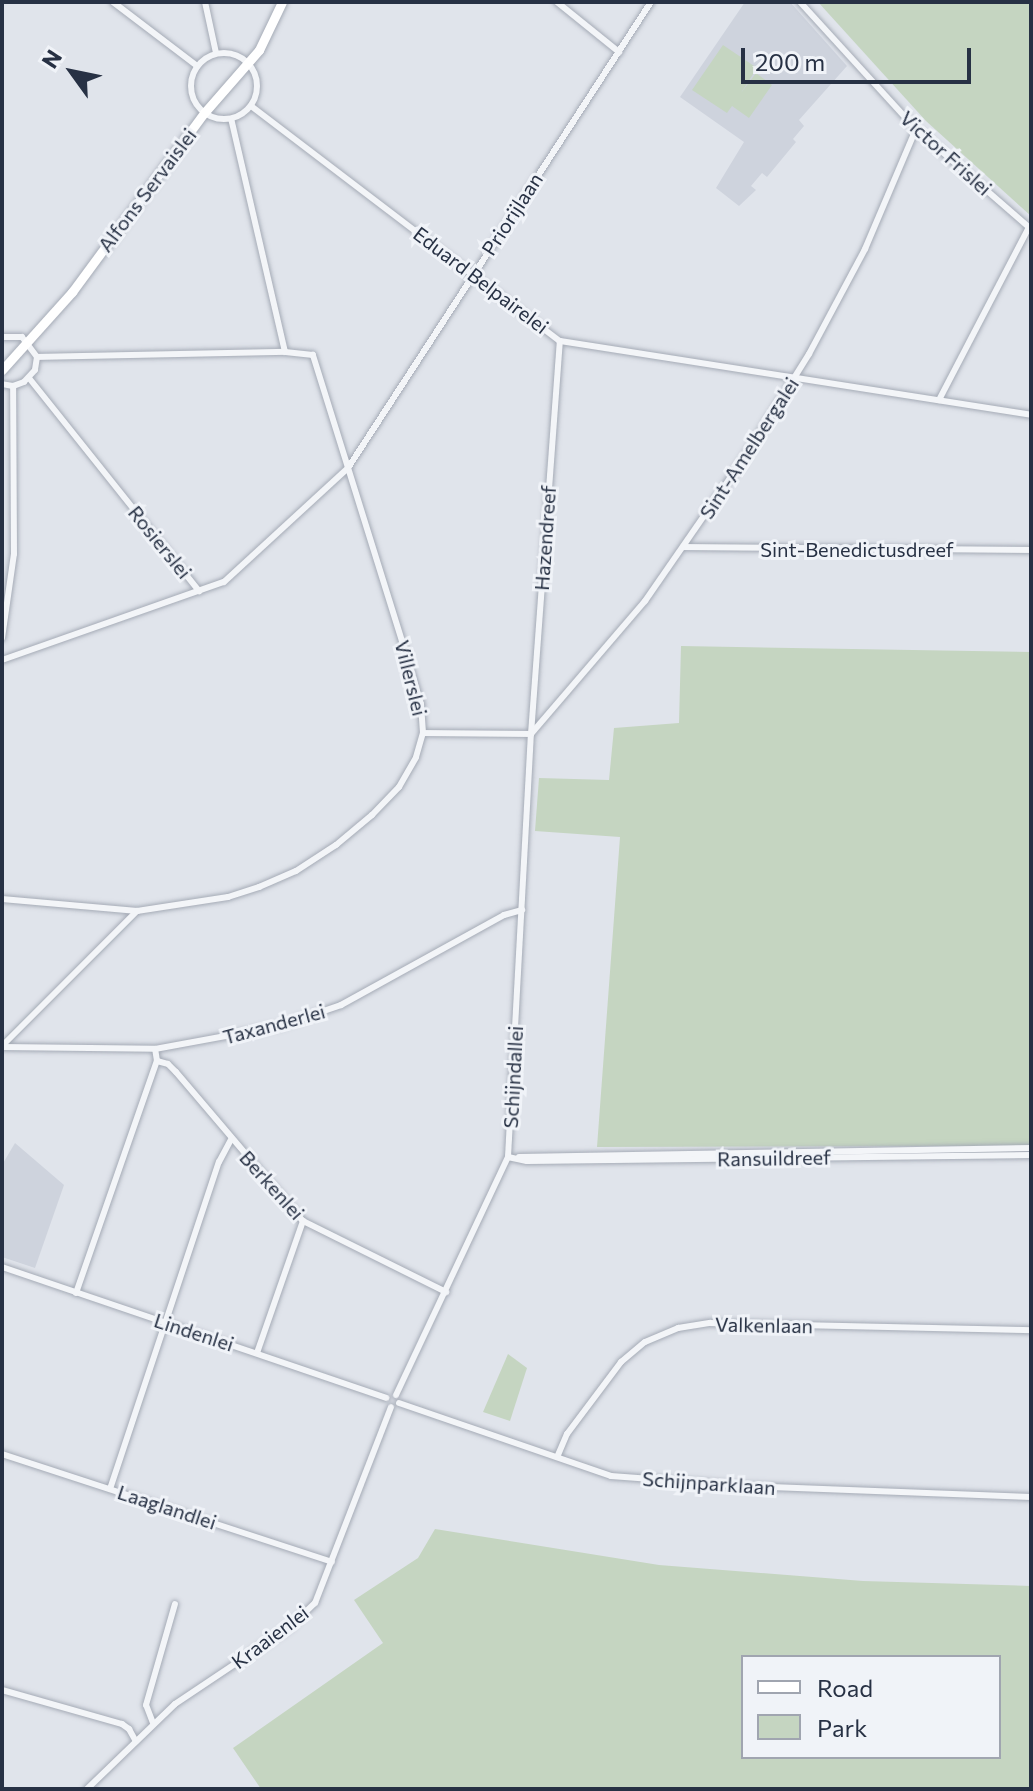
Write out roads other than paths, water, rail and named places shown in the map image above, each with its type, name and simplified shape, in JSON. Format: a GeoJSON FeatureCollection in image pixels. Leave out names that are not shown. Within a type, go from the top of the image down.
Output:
{"type":"FeatureCollection","features":[{"type":"Feature","properties":{"kind":"street"},"geometry":{"type":"LineString","coordinates":[[113,2],[197,66]]}},
{"type":"Feature","properties":{"kind":"street"},"geometry":{"type":"LineString","coordinates":[[205,2],[216,53]]}},
{"type":"Feature","properties":{"kind":"street","name":"Alfons Servaislei"},"geometry":{"type":"LineString","coordinates":[[2,370],[72,292],[204,113],[259,50],[282,2]]}},
{"type":"Feature","properties":{"kind":"street"},"geometry":{"type":"LineString","coordinates":[[557,2],[619,52]]}},
{"type":"Feature","properties":{"kind":"street","name":"Priorijlaan"},"geometry":{"type":"LineString","coordinates":[[348,468],[651,2]]}},
{"type":"Feature","properties":{"kind":"street","name":"Victor Frislei"},"geometry":{"type":"LineString","coordinates":[[800,2],[916,129],[1030,228]]}},
{"type":"Feature","properties":{"kind":"street"},"geometry":{"type":"LineString","coordinates":[[216,53],[231,53],[249,63],[258,84],[251,106],[231,119],[204,113],[191,91],[197,66],[216,53]]}},
{"type":"Feature","properties":{"kind":"street","name":"Eduard Belpairelei"},"geometry":{"type":"LineString","coordinates":[[251,106],[560,341],[1031,415]]}},
{"type":"Feature","properties":{"kind":"street"},"geometry":{"type":"LineString","coordinates":[[37,357],[285,352],[231,119]]}},
{"type":"Feature","properties":{"kind":"street","name":"Sint-Amelbergalei"},"geometry":{"type":"LineString","coordinates":[[531,734],[605,651],[683,547],[794,378],[865,249],[916,129]]}},
{"type":"Feature","properties":{"kind":"street"},"geometry":{"type":"LineString","coordinates":[[939,400],[1030,228]]}},
{"type":"Feature","properties":{"kind":"street"},"geometry":{"type":"LineString","coordinates":[[2,337],[13,335],[29,342],[37,357],[29,378],[13,386],[2,384]]}},
{"type":"Feature","properties":{"kind":"street","name":"Hazendreef"},"geometry":{"type":"LineString","coordinates":[[531,734],[560,341]]}},
{"type":"Feature","properties":{"kind":"street","name":"Villerslei"},"geometry":{"type":"LineString","coordinates":[[2,899],[137,911],[228,897],[296,871],[336,845],[393,794],[416,757],[423,733],[421,704],[313,355],[285,352]]}},
{"type":"Feature","properties":{"kind":"street","name":"Rosierslei"},"geometry":{"type":"LineString","coordinates":[[29,378],[199,591],[224,582],[238,572],[348,468]]}},
{"type":"Feature","properties":{"kind":"street"},"geometry":{"type":"LineString","coordinates":[[2,638],[14,554],[13,386]]}},
{"type":"Feature","properties":{"kind":"street","name":"Sint-Benedictusdreef"},"geometry":{"type":"LineString","coordinates":[[683,547],[1031,550]]}},
{"type":"Feature","properties":{"kind":"street"},"geometry":{"type":"LineString","coordinates":[[2,660],[199,591]]}},
{"type":"Feature","properties":{"kind":"street"},"geometry":{"type":"LineString","coordinates":[[423,733],[531,734]]}},
{"type":"Feature","properties":{"kind":"street","name":"Schijndallei"},"geometry":{"type":"LineString","coordinates":[[398,1399],[508,1157],[531,734]]}},
{"type":"Feature","properties":{"kind":"street","name":"Taxanderlei"},"geometry":{"type":"LineString","coordinates":[[2,1047],[155,1049],[241,1036],[311,1017],[372,989],[504,915],[522,910]]}},
{"type":"Feature","properties":{"kind":"street"},"geometry":{"type":"LineString","coordinates":[[2,1047],[137,911]]}},
{"type":"Feature","properties":{"kind":"street"},"geometry":{"type":"LineString","coordinates":[[157,1061],[168,1064],[168,1047]]}},
{"type":"Feature","properties":{"kind":"street"},"geometry":{"type":"LineString","coordinates":[[76,1293],[157,1061],[155,1049]]}},
{"type":"Feature","properties":{"kind":"street","name":"Berkenlei"},"geometry":{"type":"LineString","coordinates":[[168,1064],[303,1221],[446,1292]]}},
{"type":"Feature","properties":{"kind":"street"},"geometry":{"type":"LineString","coordinates":[[110,1489],[219,1162],[231,1139]]}},
{"type":"Feature","properties":{"kind":"street","name":"Ransuildreef"},"geometry":{"type":"LineString","coordinates":[[508,1157],[1031,1148]]}},
{"type":"Feature","properties":{"kind":"street","name":"Ransuildreef"},"geometry":{"type":"LineString","coordinates":[[518,1158],[527,1161],[1031,1155]]}},
{"type":"Feature","properties":{"kind":"street"},"geometry":{"type":"LineString","coordinates":[[257,1353],[303,1221]]}},
{"type":"Feature","properties":{"kind":"street","name":"Lindenlei"},"geometry":{"type":"LineString","coordinates":[[2,1267],[386,1398]]}},
{"type":"Feature","properties":{"kind":"street","name":"Valkenlaan"},"geometry":{"type":"LineString","coordinates":[[558,1455],[567,1434],[621,1362],[645,1342],[678,1328],[711,1323],[1031,1330]]}},
{"type":"Feature","properties":{"kind":"street"},"geometry":{"type":"LineString","coordinates":[[386,1398],[398,1399]]}},
{"type":"Feature","properties":{"kind":"street"},"geometry":{"type":"LineString","coordinates":[[386,1398],[391,1407],[398,1399]]}},
{"type":"Feature","properties":{"kind":"street","name":"Schijnparklaan"},"geometry":{"type":"LineString","coordinates":[[398,1399],[611,1476],[665,1482],[1031,1497]]}},
{"type":"Feature","properties":{"kind":"street","name":"Kraaienlei"},"geometry":{"type":"LineString","coordinates":[[87,1789],[175,1704],[301,1619],[315,1603],[391,1407]]}},
{"type":"Feature","properties":{"kind":"street","name":"Laaglandlei"},"geometry":{"type":"LineString","coordinates":[[2,1454],[332,1562]]}},
{"type":"Feature","properties":{"kind":"street"},"geometry":{"type":"LineString","coordinates":[[153,1723],[146,1705],[175,1604]]}},
{"type":"Feature","properties":{"kind":"street"},"geometry":{"type":"LineString","coordinates":[[2,1690],[122,1724],[135,1740]]}},
{"type":"Feature","properties":{"kind":"street"},"geometry":{"type":"LineString","coordinates":[[93,1782],[100,1789]]}}]}
